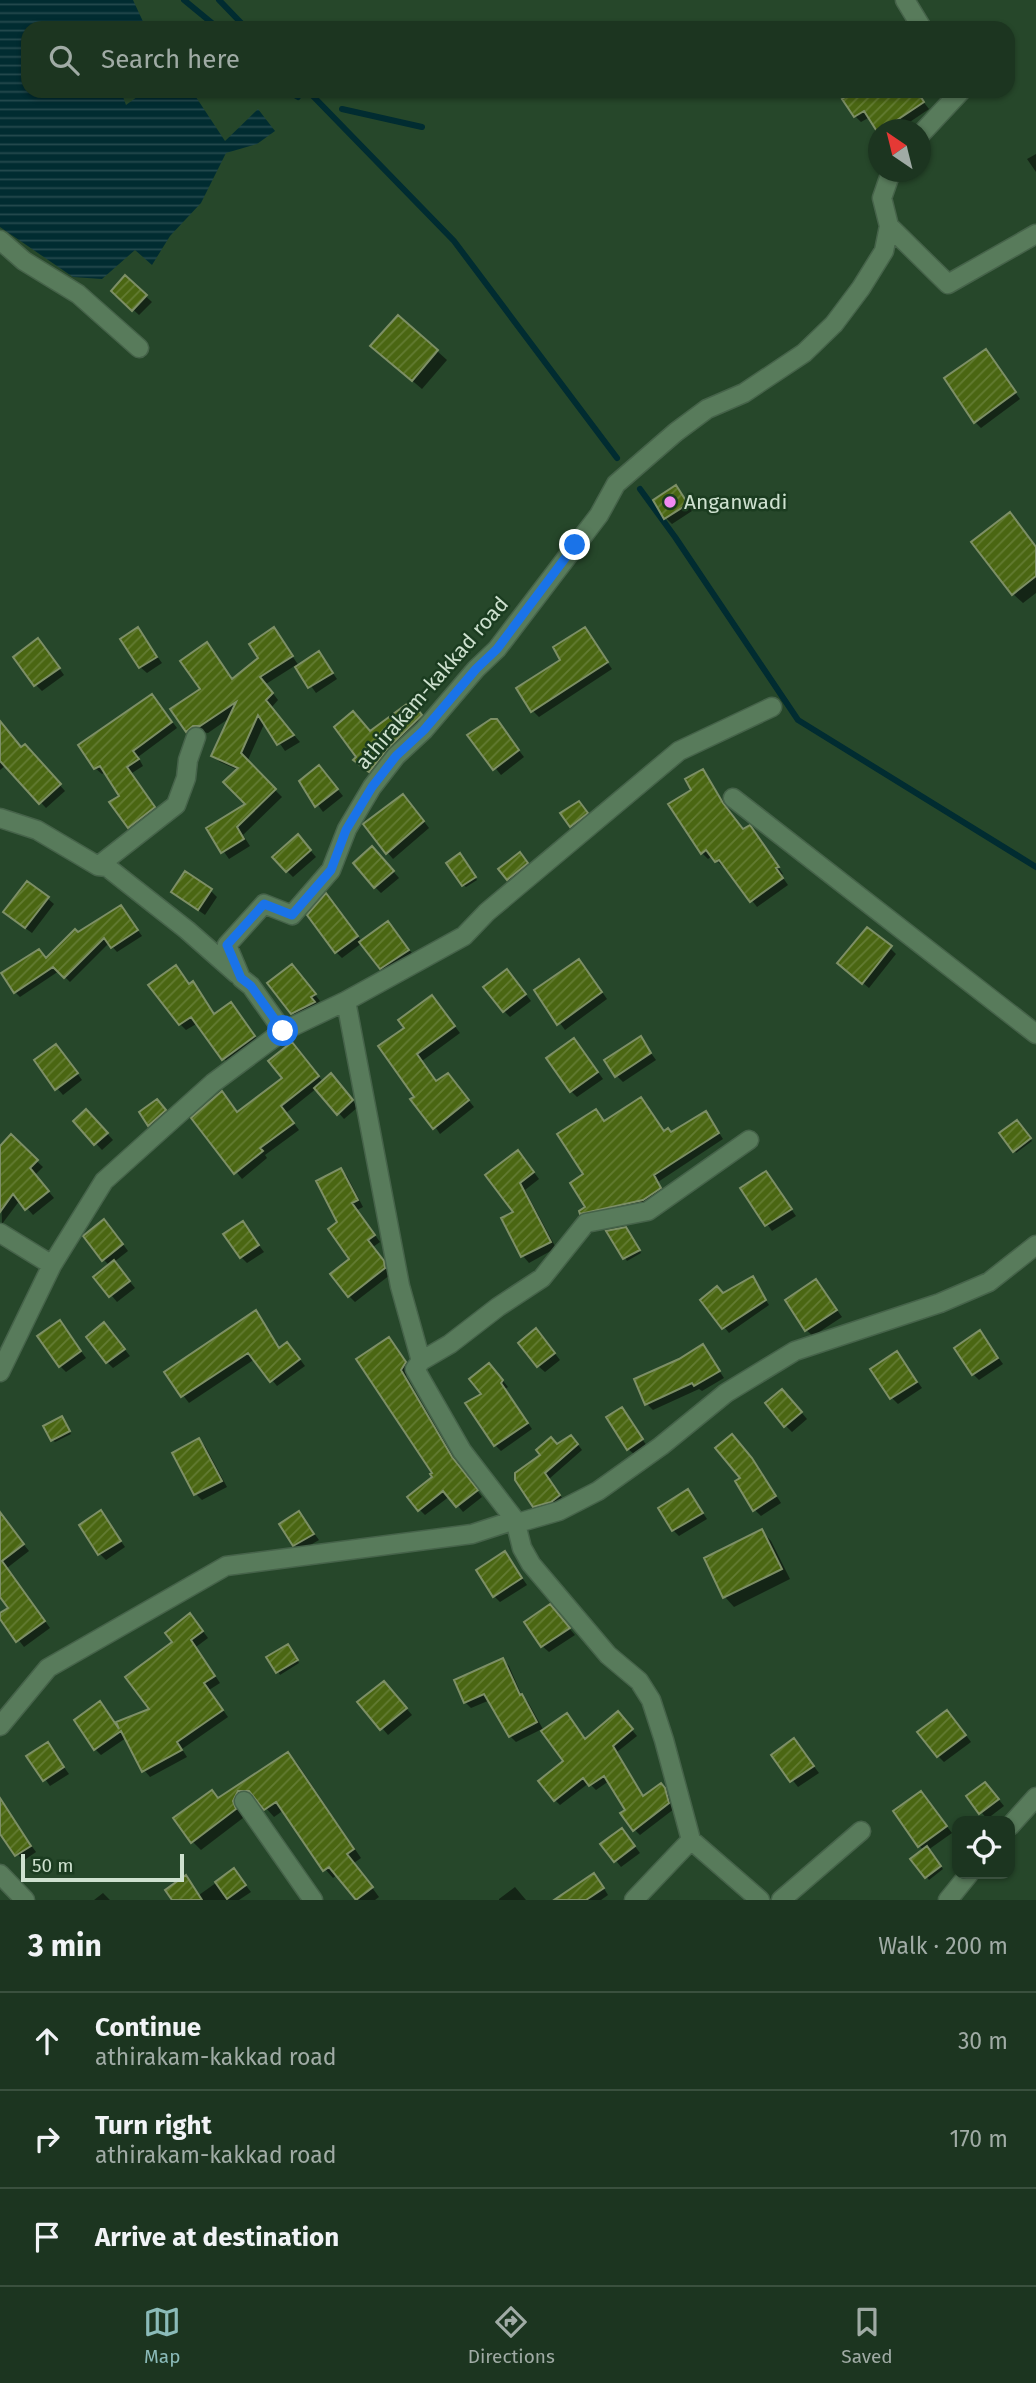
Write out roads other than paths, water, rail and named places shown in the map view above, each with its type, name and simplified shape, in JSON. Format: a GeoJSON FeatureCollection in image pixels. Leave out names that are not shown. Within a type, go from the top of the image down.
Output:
{"type":"FeatureCollection","features":[{"type":"Feature","properties":{"kind":"street"},"geometry":{"type":"LineString","coordinates":[[905,0],[918,21]]}},
{"type":"Feature","properties":{"kind":"street"},"geometry":{"type":"LineString","coordinates":[[931,123],[954,98]]}},
{"type":"Feature","properties":{"kind":"street","name":"athirakam-kakkad road"},"geometry":{"type":"LineString","coordinates":[[283,1031],[251,986],[241,978],[227,945],[264,904],[292,915],[331,870],[346,830],[372,787],[396,756],[424,730],[476,669],[497,649],[599,515],[616,484],[707,409],[744,393],[804,353],[834,324],[884,251],[889,226],[882,198],[888,182]]}},
{"type":"Feature","properties":{"kind":"street"},"geometry":{"type":"LineString","coordinates":[[889,226],[948,284],[1036,234]]}},
{"type":"Feature","properties":{"kind":"street"},"geometry":{"type":"LineString","coordinates":[[0,240],[24,261],[78,294],[139,348]]}},
{"type":"Feature","properties":{"kind":"street"},"geometry":{"type":"LineString","coordinates":[[0,1372],[52,1265],[104,1181],[213,1083],[283,1031],[346,1001],[464,936],[487,912],[678,751],[772,707]]}},
{"type":"Feature","properties":{"kind":"street"},"geometry":{"type":"LineString","coordinates":[[98,866],[176,806],[196,737]]}},
{"type":"Feature","properties":{"kind":"street"},"geometry":{"type":"LineString","coordinates":[[733,797],[1036,1034]]}},
{"type":"Feature","properties":{"kind":"street"},"geometry":{"type":"LineString","coordinates":[[0,818],[37,830],[98,866],[107,867],[187,930],[241,978]]}},
{"type":"Feature","properties":{"kind":"street"},"geometry":{"type":"LineString","coordinates":[[346,1001],[400,1286],[421,1362]]}},
{"type":"Feature","properties":{"kind":"street"},"geometry":{"type":"LineString","coordinates":[[749,1140],[649,1211],[586,1223],[542,1278],[421,1362],[415,1369],[462,1451],[515,1520],[522,1548],[531,1564],[608,1655],[639,1681],[651,1700],[691,1840],[760,1900]]}},
{"type":"Feature","properties":{"kind":"street"},"geometry":{"type":"LineString","coordinates":[[0,1233],[52,1265]]}},
{"type":"Feature","properties":{"kind":"street"},"geometry":{"type":"LineString","coordinates":[[0,1726],[48,1668],[226,1566],[471,1534],[515,1520],[522,1522],[559,1511],[598,1491],[662,1446],[726,1393],[795,1351],[940,1303],[989,1282],[1036,1245]]}},
{"type":"Feature","properties":{"kind":"street"},"geometry":{"type":"LineString","coordinates":[[1015,1820],[1036,1797]]}},
{"type":"Feature","properties":{"kind":"street"},"geometry":{"type":"LineString","coordinates":[[244,1801],[313,1900]]}},
{"type":"Feature","properties":{"kind":"street"},"geometry":{"type":"LineString","coordinates":[[781,1900],[861,1831]]}},
{"type":"Feature","properties":{"kind":"street"},"geometry":{"type":"LineString","coordinates":[[634,1900],[691,1840]]}},
{"type":"Feature","properties":{"kind":"street"},"geometry":{"type":"LineString","coordinates":[[0,1874],[25,1900]]}},
{"type":"Feature","properties":{"kind":"street"},"geometry":{"type":"LineString","coordinates":[[948,1900],[965,1879]]}},
{"type":"Feature","properties":{"kind":"water"},"geometry":{"type":"Polygon","coordinates":[[[0,0],[133,0],[143,21],[21,21],[21,98],[124,98],[126,105],[136,98],[197,98],[225,141],[258,109],[275,131],[257,144],[226,153],[201,203],[170,236],[152,265],[135,250],[102,279],[73,277],[0,227],[0,0]]]}},
{"type":"Feature","properties":{"kind":"waterway"},"geometry":{"type":"LineString","coordinates":[[184,0],[210,21]]}},
{"type":"Feature","properties":{"kind":"waterway"},"geometry":{"type":"LineString","coordinates":[[219,0],[239,21]]}},
{"type":"Feature","properties":{"kind":"waterway"},"geometry":{"type":"LineString","coordinates":[[315,98],[454,241],[617,458]]}},
{"type":"Feature","properties":{"kind":"waterway"},"geometry":{"type":"LineString","coordinates":[[342,109],[422,127]]}},
{"type":"Feature","properties":{"kind":"waterway"},"geometry":{"type":"LineString","coordinates":[[640,489],[798,720],[1036,867]]}},
{"type":"Feature","properties":{"kind":"place","name":"Anganwadi"},"geometry":{"type":"Point","coordinates":[670,502]}}]}
